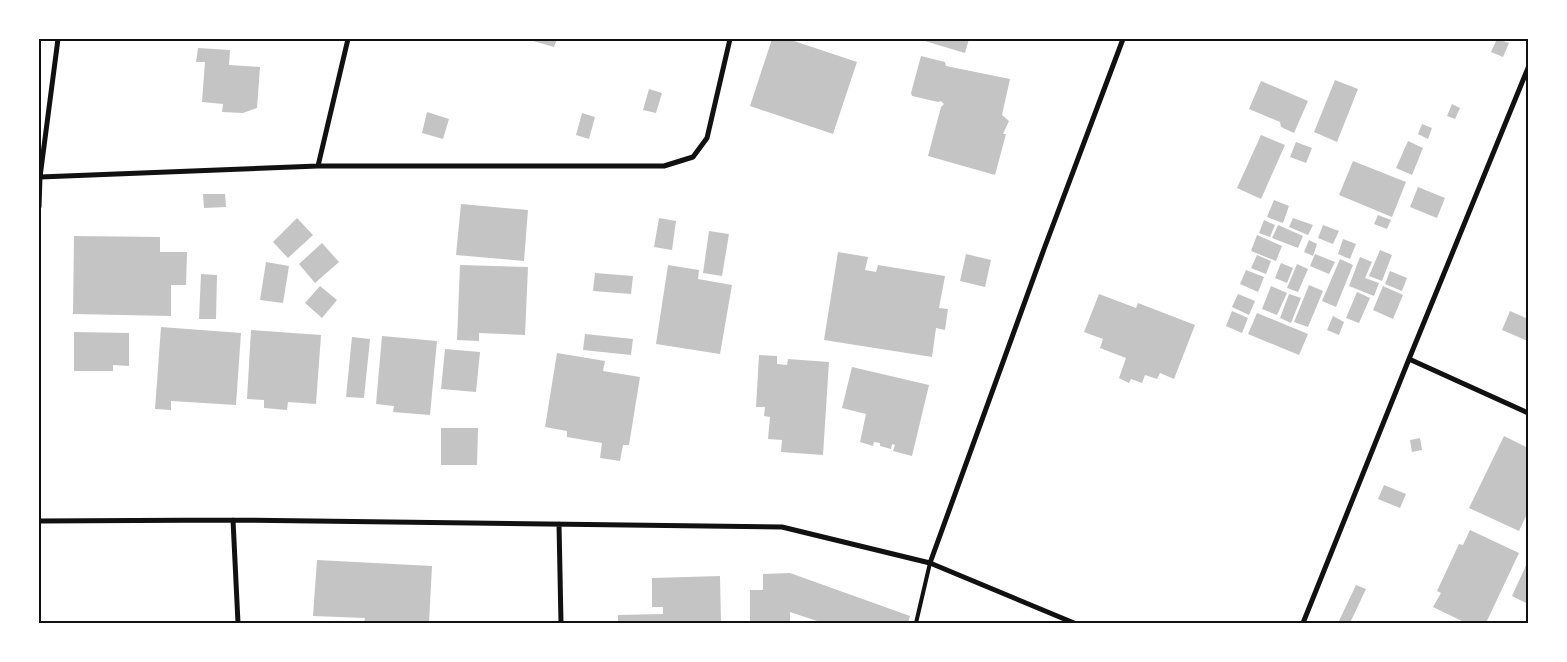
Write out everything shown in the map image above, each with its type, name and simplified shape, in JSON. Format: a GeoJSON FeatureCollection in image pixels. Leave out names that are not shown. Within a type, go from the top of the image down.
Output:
{"type":"FeatureCollection","features":[{"type":"Feature","properties":{"kind":"street"},"geometry":{"type":"LineString","coordinates":[[39,208],[40,178],[58,39]]}},
{"type":"Feature","properties":{"kind":"street"},"geometry":{"type":"LineString","coordinates":[[318,166],[348,39]]}},
{"type":"Feature","properties":{"kind":"street"},"geometry":{"type":"LineString","coordinates":[[40,178],[318,166],[664,166],[693,156],[707,138],[730,39]]}},
{"type":"Feature","properties":{"kind":"street"},"geometry":{"type":"LineString","coordinates":[[930,563],[1044,249],[1123,39]]}},
{"type":"Feature","properties":{"kind":"street"},"geometry":{"type":"LineString","coordinates":[[1303,623],[1528,68]]}},
{"type":"Feature","properties":{"kind":"street"},"geometry":{"type":"LineString","coordinates":[[1409,359],[1528,413]]}},
{"type":"Feature","properties":{"kind":"street"},"geometry":{"type":"LineString","coordinates":[[39,521],[233,520],[782,527],[930,563],[1074,623]]}},
{"type":"Feature","properties":{"kind":"street"},"geometry":{"type":"LineString","coordinates":[[233,520],[238,623]]}},
{"type":"Feature","properties":{"kind":"street"},"geometry":{"type":"LineString","coordinates":[[559,524],[561,623]]}},
{"type":"Feature","properties":{"kind":"lane"},"geometry":{"type":"LineString","coordinates":[[916,623],[930,563]]}},
{"type":"Feature","properties":{"kind":"building"},"geometry":{"type":"Polygon","coordinates":[[[534,39],[557,39],[554,47],[533,41],[534,39]]]}},
{"type":"Feature","properties":{"kind":"building"},"geometry":{"type":"Polygon","coordinates":[[[772,39],[788,39],[857,62],[833,134],[750,106],[772,39]]]}},
{"type":"Feature","properties":{"kind":"building"},"geometry":{"type":"Polygon","coordinates":[[[918,39],[969,39],[965,53],[918,39]]]}},
{"type":"Feature","properties":{"kind":"building"},"geometry":{"type":"Polygon","coordinates":[[[1497,39],[1509,43],[1503,57],[1491,52],[1497,39]]]}},
{"type":"Feature","properties":{"kind":"building"},"geometry":{"type":"Polygon","coordinates":[[[198,48],[230,50],[229,65],[260,67],[257,108],[243,113],[222,112],[223,104],[202,102],[205,62],[196,62],[198,48]]]}},
{"type":"Feature","properties":{"kind":"building"},"geometry":{"type":"Polygon","coordinates":[[[921,56],[945,62],[946,66],[1010,79],[1002,115],[1009,121],[1003,134],[1006,134],[995,175],[928,156],[941,107],[944,104],[941,101],[912,96],[911,93],[921,56]]]}},
{"type":"Feature","properties":{"kind":"building"},"geometry":{"type":"Polygon","coordinates":[[[1335,80],[1358,89],[1337,142],[1314,132],[1335,80]]]}},
{"type":"Feature","properties":{"kind":"building"},"geometry":{"type":"Polygon","coordinates":[[[1261,81],[1308,101],[1294,133],[1281,127],[1280,122],[1249,109],[1261,81]]]}},
{"type":"Feature","properties":{"kind":"building"},"geometry":{"type":"Polygon","coordinates":[[[649,89],[662,93],[656,113],[643,110],[649,89]]]}},
{"type":"Feature","properties":{"kind":"building"},"geometry":{"type":"Polygon","coordinates":[[[1452,104],[1460,108],[1455,119],[1447,116],[1452,104]]]}},
{"type":"Feature","properties":{"kind":"building"},"geometry":{"type":"Polygon","coordinates":[[[427,112],[449,119],[443,139],[422,133],[427,112]]]}},
{"type":"Feature","properties":{"kind":"building"},"geometry":{"type":"Polygon","coordinates":[[[582,113],[595,117],[589,139],[576,135],[582,113]]]}},
{"type":"Feature","properties":{"kind":"building"},"geometry":{"type":"Polygon","coordinates":[[[1422,124],[1432,128],[1428,139],[1418,134],[1422,124]]]}},
{"type":"Feature","properties":{"kind":"building"},"geometry":{"type":"Polygon","coordinates":[[[1261,135],[1285,145],[1261,199],[1237,188],[1261,135]]]}},
{"type":"Feature","properties":{"kind":"building"},"geometry":{"type":"Polygon","coordinates":[[[1408,141],[1423,148],[1412,175],[1396,168],[1408,141]]]}},
{"type":"Feature","properties":{"kind":"building"},"geometry":{"type":"Polygon","coordinates":[[[1296,142],[1312,148],[1306,163],[1290,157],[1296,142]]]}},
{"type":"Feature","properties":{"kind":"building"},"geometry":{"type":"Polygon","coordinates":[[[1353,161],[1406,182],[1392,217],[1339,195],[1353,161]]]}},
{"type":"Feature","properties":{"kind":"building"},"geometry":{"type":"Polygon","coordinates":[[[1418,187],[1445,198],[1437,218],[1410,207],[1418,187]]]}},
{"type":"Feature","properties":{"kind":"building"},"geometry":{"type":"Polygon","coordinates":[[[203,194],[225,194],[226,207],[204,208],[203,194]]]}},
{"type":"Feature","properties":{"kind":"building"},"geometry":{"type":"Polygon","coordinates":[[[1274,200],[1289,206],[1283,223],[1267,217],[1274,200]]]}},
{"type":"Feature","properties":{"kind":"building"},"geometry":{"type":"Polygon","coordinates":[[[461,204],[528,210],[524,261],[456,255],[461,204]]]}},
{"type":"Feature","properties":{"kind":"building"},"geometry":{"type":"Polygon","coordinates":[[[1378,215],[1391,220],[1387,229],[1374,224],[1378,215]]]}},
{"type":"Feature","properties":{"kind":"building"},"geometry":{"type":"Polygon","coordinates":[[[297,218],[313,235],[288,258],[273,242],[297,218]]]}},
{"type":"Feature","properties":{"kind":"building"},"geometry":{"type":"Polygon","coordinates":[[[659,218],[676,221],[672,250],[654,247],[659,218]]]}},
{"type":"Feature","properties":{"kind":"building"},"geometry":{"type":"Polygon","coordinates":[[[1293,218],[1313,225],[1308,235],[1289,227],[1293,218]]]}},
{"type":"Feature","properties":{"kind":"building"},"geometry":{"type":"Polygon","coordinates":[[[1264,220],[1275,225],[1270,237],[1259,233],[1264,220]]]}},
{"type":"Feature","properties":{"kind":"building"},"geometry":{"type":"Polygon","coordinates":[[[1278,225],[1303,236],[1298,248],[1272,238],[1278,225]]]}},
{"type":"Feature","properties":{"kind":"building"},"geometry":{"type":"Polygon","coordinates":[[[1323,225],[1339,231],[1333,244],[1318,238],[1323,225]]]}},
{"type":"Feature","properties":{"kind":"building"},"geometry":{"type":"Polygon","coordinates":[[[709,231],[729,234],[722,276],[703,273],[709,231]]]}},
{"type":"Feature","properties":{"kind":"building"},"geometry":{"type":"Polygon","coordinates":[[[1257,235],[1282,246],[1276,261],[1251,251],[1257,235]]]}},
{"type":"Feature","properties":{"kind":"building"},"geometry":{"type":"Polygon","coordinates":[[[74,236],[160,237],[160,252],[187,252],[186,285],[171,285],[171,316],[73,314],[74,236]]]}},
{"type":"Feature","properties":{"kind":"building"},"geometry":{"type":"Polygon","coordinates":[[[1343,239],[1356,244],[1350,259],[1338,254],[1343,239]]]}},
{"type":"Feature","properties":{"kind":"building"},"geometry":{"type":"Polygon","coordinates":[[[1309,240],[1317,244],[1313,256],[1304,252],[1309,240]]]}},
{"type":"Feature","properties":{"kind":"building"},"geometry":{"type":"Polygon","coordinates":[[[322,243],[339,262],[315,283],[299,264],[322,243]]]}},
{"type":"Feature","properties":{"kind":"building"},"geometry":{"type":"Polygon","coordinates":[[[1380,250],[1392,255],[1382,281],[1369,276],[1380,250]]]}},
{"type":"Feature","properties":{"kind":"building"},"geometry":{"type":"Polygon","coordinates":[[[838,252],[868,257],[865,270],[876,272],[878,265],[945,276],[939,308],[948,309],[945,330],[936,328],[932,357],[824,340],[838,252]]]}},
{"type":"Feature","properties":{"kind":"building"},"geometry":{"type":"Polygon","coordinates":[[[966,254],[991,260],[985,287],[960,281],[966,254]]]}},
{"type":"Feature","properties":{"kind":"building"},"geometry":{"type":"Polygon","coordinates":[[[1315,254],[1335,262],[1329,274],[1310,266],[1315,254]]]}},
{"type":"Feature","properties":{"kind":"building"},"geometry":{"type":"Polygon","coordinates":[[[1257,255],[1271,261],[1266,274],[1251,268],[1257,255]]]}},
{"type":"Feature","properties":{"kind":"building"},"geometry":{"type":"Polygon","coordinates":[[[1360,257],[1372,262],[1365,278],[1379,283],[1374,296],[1349,286],[1360,257]]]}},
{"type":"Feature","properties":{"kind":"building"},"geometry":{"type":"Polygon","coordinates":[[[1340,259],[1353,265],[1336,307],[1322,301],[1340,259]]]}},
{"type":"Feature","properties":{"kind":"building"},"geometry":{"type":"Polygon","coordinates":[[[266,262],[289,266],[283,303],[260,300],[266,262]]]}},
{"type":"Feature","properties":{"kind":"building"},"geometry":{"type":"Polygon","coordinates":[[[1281,263],[1293,268],[1287,283],[1275,278],[1281,263]]]}},
{"type":"Feature","properties":{"kind":"building"},"geometry":{"type":"Polygon","coordinates":[[[1297,264],[1308,269],[1298,292],[1287,288],[1297,264]]]}},
{"type":"Feature","properties":{"kind":"building"},"geometry":{"type":"Polygon","coordinates":[[[460,265],[528,267],[525,335],[479,333],[479,341],[457,340],[460,265]]]}},
{"type":"Feature","properties":{"kind":"building"},"geometry":{"type":"Polygon","coordinates":[[[668,265],[699,270],[698,279],[732,285],[720,354],[656,344],[668,265]]]}},
{"type":"Feature","properties":{"kind":"building"},"geometry":{"type":"Polygon","coordinates":[[[1246,270],[1264,277],[1258,292],[1240,284],[1246,270]]]}},
{"type":"Feature","properties":{"kind":"building"},"geometry":{"type":"Polygon","coordinates":[[[1390,271],[1407,278],[1402,291],[1385,284],[1390,271]]]}},
{"type":"Feature","properties":{"kind":"building"},"geometry":{"type":"Polygon","coordinates":[[[595,273],[633,276],[631,294],[593,291],[595,273]]]}},
{"type":"Feature","properties":{"kind":"building"},"geometry":{"type":"Polygon","coordinates":[[[201,274],[217,275],[216,319],[199,319],[201,274]]]}},
{"type":"Feature","properties":{"kind":"building"},"geometry":{"type":"Polygon","coordinates":[[[1309,285],[1323,291],[1308,327],[1294,322],[1309,285]]]}},
{"type":"Feature","properties":{"kind":"building"},"geometry":{"type":"Polygon","coordinates":[[[320,286],[337,300],[322,318],[305,303],[320,286]]]}},
{"type":"Feature","properties":{"kind":"building"},"geometry":{"type":"Polygon","coordinates":[[[1271,286],[1287,293],[1277,315],[1262,309],[1271,286]]]}},
{"type":"Feature","properties":{"kind":"building"},"geometry":{"type":"Polygon","coordinates":[[[1383,286],[1403,295],[1393,319],[1373,310],[1383,286]]]}},
{"type":"Feature","properties":{"kind":"building"},"geometry":{"type":"Polygon","coordinates":[[[1357,292],[1370,298],[1359,323],[1346,318],[1357,292]]]}},
{"type":"Feature","properties":{"kind":"building"},"geometry":{"type":"Polygon","coordinates":[[[1099,294],[1136,308],[1138,303],[1195,325],[1174,379],[1160,373],[1157,379],[1145,375],[1142,383],[1131,379],[1129,383],[1119,378],[1126,358],[1100,348],[1103,339],[1084,332],[1099,294]]]}},
{"type":"Feature","properties":{"kind":"building"},"geometry":{"type":"Polygon","coordinates":[[[1238,294],[1255,301],[1249,315],[1232,307],[1238,294]]]}},
{"type":"Feature","properties":{"kind":"building"},"geometry":{"type":"Polygon","coordinates":[[[1289,294],[1301,298],[1291,323],[1280,318],[1289,294]]]}},
{"type":"Feature","properties":{"kind":"building"},"geometry":{"type":"Polygon","coordinates":[[[1232,311],[1248,318],[1242,333],[1226,326],[1232,311]]]}},
{"type":"Feature","properties":{"kind":"building"},"geometry":{"type":"Polygon","coordinates":[[[1510,311],[1528,319],[1528,341],[1502,330],[1510,311]]]}},
{"type":"Feature","properties":{"kind":"building"},"geometry":{"type":"Polygon","coordinates":[[[1257,313],[1308,334],[1299,355],[1248,334],[1257,313]]]}},
{"type":"Feature","properties":{"kind":"building"},"geometry":{"type":"Polygon","coordinates":[[[1333,316],[1344,322],[1339,335],[1327,330],[1333,316]]]}},
{"type":"Feature","properties":{"kind":"building"},"geometry":{"type":"Polygon","coordinates":[[[161,327],[241,333],[236,405],[171,401],[171,410],[155,409],[161,327]]]}},
{"type":"Feature","properties":{"kind":"building"},"geometry":{"type":"Polygon","coordinates":[[[251,330],[321,335],[316,404],[288,402],[287,410],[264,408],[264,400],[247,399],[251,330]]]}},
{"type":"Feature","properties":{"kind":"building"},"geometry":{"type":"Polygon","coordinates":[[[74,332],[129,333],[129,366],[113,365],[113,371],[74,371],[74,332]]]}},
{"type":"Feature","properties":{"kind":"building"},"geometry":{"type":"Polygon","coordinates":[[[585,334],[633,339],[631,355],[583,350],[585,334]]]}},
{"type":"Feature","properties":{"kind":"building"},"geometry":{"type":"Polygon","coordinates":[[[382,336],[437,341],[430,415],[393,412],[394,406],[376,404],[382,336]]]}},
{"type":"Feature","properties":{"kind":"building"},"geometry":{"type":"Polygon","coordinates":[[[352,337],[370,339],[364,398],[346,397],[352,337]]]}},
{"type":"Feature","properties":{"kind":"building"},"geometry":{"type":"Polygon","coordinates":[[[445,349],[480,352],[476,392],[441,389],[445,349]]]}},
{"type":"Feature","properties":{"kind":"building"},"geometry":{"type":"Polygon","coordinates":[[[557,353],[605,361],[603,371],[640,377],[629,445],[623,445],[620,461],[600,458],[602,443],[567,437],[567,431],[545,427],[557,353]]]}},
{"type":"Feature","properties":{"kind":"building"},"geometry":{"type":"Polygon","coordinates":[[[759,355],[777,356],[777,364],[787,365],[788,359],[829,362],[823,455],[781,452],[782,440],[768,439],[770,417],[764,416],[765,407],[756,407],[759,355]]]}},
{"type":"Feature","properties":{"kind":"building"},"geometry":{"type":"Polygon","coordinates":[[[852,367],[929,385],[912,456],[893,451],[895,445],[892,444],[891,449],[880,446],[880,443],[874,442],[873,446],[860,442],[866,414],[842,408],[852,367]]]}},
{"type":"Feature","properties":{"kind":"building"},"geometry":{"type":"Polygon","coordinates":[[[441,428],[478,428],[477,465],[441,465],[441,428]]]}},
{"type":"Feature","properties":{"kind":"building"},"geometry":{"type":"Polygon","coordinates":[[[1504,436],[1528,448],[1528,512],[1519,531],[1469,508],[1504,436]]]}},
{"type":"Feature","properties":{"kind":"building"},"geometry":{"type":"Polygon","coordinates":[[[1420,438],[1422,450],[1412,452],[1410,440],[1420,438]]]}},
{"type":"Feature","properties":{"kind":"building"},"geometry":{"type":"Polygon","coordinates":[[[1384,485],[1406,494],[1400,508],[1378,499],[1384,485]]]}},
{"type":"Feature","properties":{"kind":"building"},"geometry":{"type":"Polygon","coordinates":[[[1470,530],[1519,553],[1486,623],[1466,623],[1433,607],[1441,593],[1437,591],[1459,544],[1463,545],[1470,530]]]}},
{"type":"Feature","properties":{"kind":"building"},"geometry":{"type":"Polygon","coordinates":[[[317,560],[432,566],[429,623],[364,623],[365,618],[313,616],[317,560]]]}},
{"type":"Feature","properties":{"kind":"building"},"geometry":{"type":"Polygon","coordinates":[[[1528,561],[1528,604],[1512,596],[1528,561]]]}},
{"type":"Feature","properties":{"kind":"building"},"geometry":{"type":"Polygon","coordinates":[[[790,573],[910,616],[908,623],[823,623],[790,612],[790,623],[750,623],[750,590],[763,590],[763,574],[790,573]]]}},
{"type":"Feature","properties":{"kind":"building"},"geometry":{"type":"Polygon","coordinates":[[[720,576],[721,623],[618,623],[618,615],[663,614],[663,607],[652,607],[652,578],[720,576]]]}},
{"type":"Feature","properties":{"kind":"building"},"geometry":{"type":"Polygon","coordinates":[[[1356,585],[1366,589],[1350,623],[1338,623],[1356,585]]]}}]}
